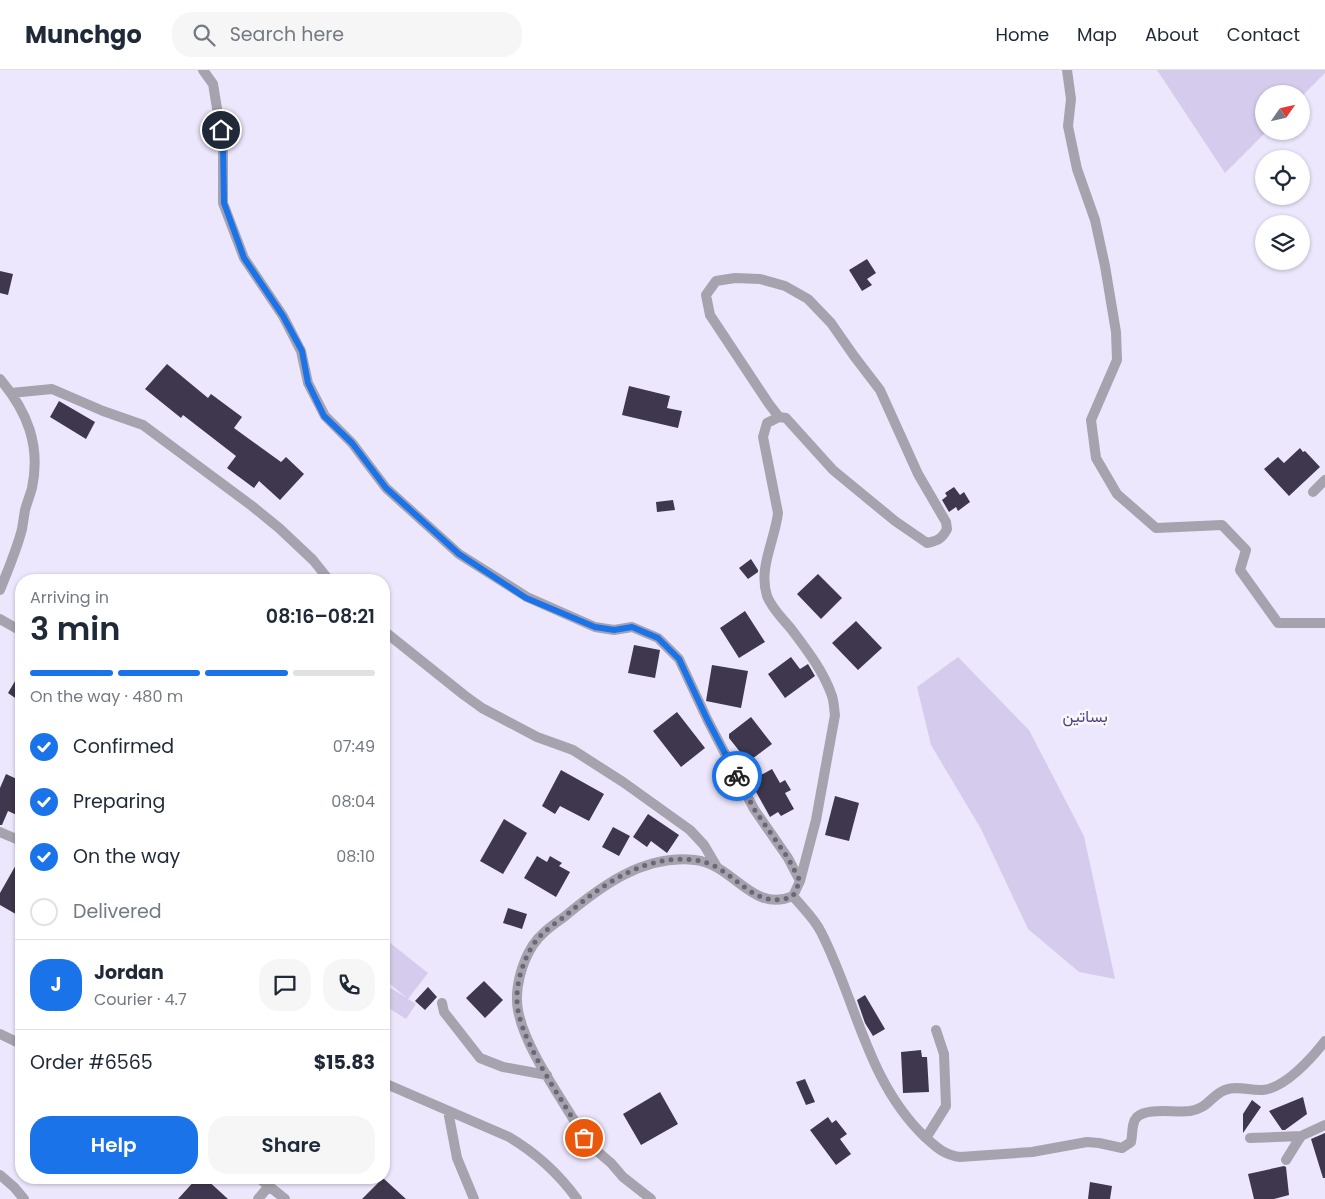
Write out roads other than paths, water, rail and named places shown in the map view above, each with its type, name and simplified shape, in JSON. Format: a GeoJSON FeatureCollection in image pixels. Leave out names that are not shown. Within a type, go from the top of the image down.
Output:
{"type":"FeatureCollection","features":[{"type":"Feature","properties":{"kind":"street"},"geometry":{"type":"LineString","coordinates":[[203,70],[213,84],[223,145],[224,203],[244,258],[283,316],[302,351],[308,383],[324,416],[352,443],[386,488],[459,554],[526,598],[595,627],[614,630],[632,627],[658,638],[679,659],[708,721],[754,809],[788,858],[800,881]]}},
{"type":"Feature","properties":{"kind":"street"},"geometry":{"type":"LineString","coordinates":[[1066,70],[1072,99],[1068,126],[1077,168],[1095,220],[1116,332],[1117,360],[1091,420],[1096,458],[1117,494],[1156,528],[1222,525],[1246,550],[1240,570],[1278,623],[1325,623]]}},
{"type":"Feature","properties":{"kind":"street"},"geometry":{"type":"LineString","coordinates":[[651,1199],[623,1177],[584,1138],[530,1044],[521,1024],[517,1008],[517,994],[523,965],[537,940],[582,901],[619,876],[636,869],[674,859],[698,860],[717,867],[754,893],[773,901],[793,896],[800,881],[816,820],[835,715],[833,698],[826,681],[810,655],[776,611],[767,596],[766,560],[777,525],[778,513],[763,438],[764,429],[767,424],[779,417],[786,418],[833,470],[911,533],[927,543],[936,542],[944,536],[947,529],[946,522],[918,474],[880,390],[831,323],[808,299],[785,286],[760,279],[735,278],[716,281],[706,295],[710,315],[779,417]]}},
{"type":"Feature","properties":{"kind":"street"},"geometry":{"type":"LineString","coordinates":[[0,379],[12,393],[27,420],[33,441],[34,468],[32,488],[25,510],[22,530],[0,590]]}},
{"type":"Feature","properties":{"kind":"street"},"geometry":{"type":"LineString","coordinates":[[12,393],[52,390],[143,425],[279,528],[313,560],[324,574]]}},
{"type":"Feature","properties":{"kind":"street"},"geometry":{"type":"LineString","coordinates":[[1313,492],[1325,480]]}},
{"type":"Feature","properties":{"kind":"street"},"geometry":{"type":"LineString","coordinates":[[0,619],[15,628]]}},
{"type":"Feature","properties":{"kind":"street"},"geometry":{"type":"LineString","coordinates":[[390,636],[482,708],[537,738],[573,750],[623,782],[690,830],[704,845],[717,867]]}},
{"type":"Feature","properties":{"kind":"street"},"geometry":{"type":"LineString","coordinates":[[0,832],[15,838]]}},
{"type":"Feature","properties":{"kind":"street"},"geometry":{"type":"LineString","coordinates":[[793,896],[821,930],[843,981],[877,1071],[889,1093],[901,1110],[926,1138],[939,1150],[950,1156],[1032,1152],[1087,1142],[1100,1142],[1122,1148],[1131,1142],[1134,1122],[1138,1116],[1148,1112],[1196,1110],[1227,1089],[1262,1090],[1272,1088],[1295,1073],[1325,1041]]}},
{"type":"Feature","properties":{"kind":"street"},"geometry":{"type":"LineString","coordinates":[[442,1003],[444,1012],[480,1058],[503,1067],[547,1075]]}},
{"type":"Feature","properties":{"kind":"street"},"geometry":{"type":"LineString","coordinates":[[926,1138],[946,1106],[944,1054],[936,1030]]}},
{"type":"Feature","properties":{"kind":"street"},"geometry":{"type":"LineString","coordinates":[[0,1034],[15,1041]]}},
{"type":"Feature","properties":{"kind":"street"},"geometry":{"type":"LineString","coordinates":[[390,1086],[509,1137],[528,1148],[560,1178],[578,1199]]}},
{"type":"Feature","properties":{"kind":"street"},"geometry":{"type":"LineString","coordinates":[[448,1111],[457,1158],[474,1199]]}},
{"type":"Feature","properties":{"kind":"street"},"geometry":{"type":"LineString","coordinates":[[1250,1138],[1301,1136],[1325,1125]]}},
{"type":"Feature","properties":{"kind":"street"},"geometry":{"type":"LineString","coordinates":[[1286,1160],[1301,1136]]}},
{"type":"Feature","properties":{"kind":"street"},"geometry":{"type":"LineString","coordinates":[[0,1175],[24,1199]]}},
{"type":"Feature","properties":{"kind":"street"},"geometry":{"type":"LineString","coordinates":[[266,1184],[285,1199]]}},
{"type":"Feature","properties":{"kind":"street"},"geometry":{"type":"LineString","coordinates":[[258,1199],[269,1186]]}},
{"type":"Feature","properties":{"kind":"district","name":"بساتين"},"geometry":{"type":"Point","coordinates":[1085,716]}}]}
